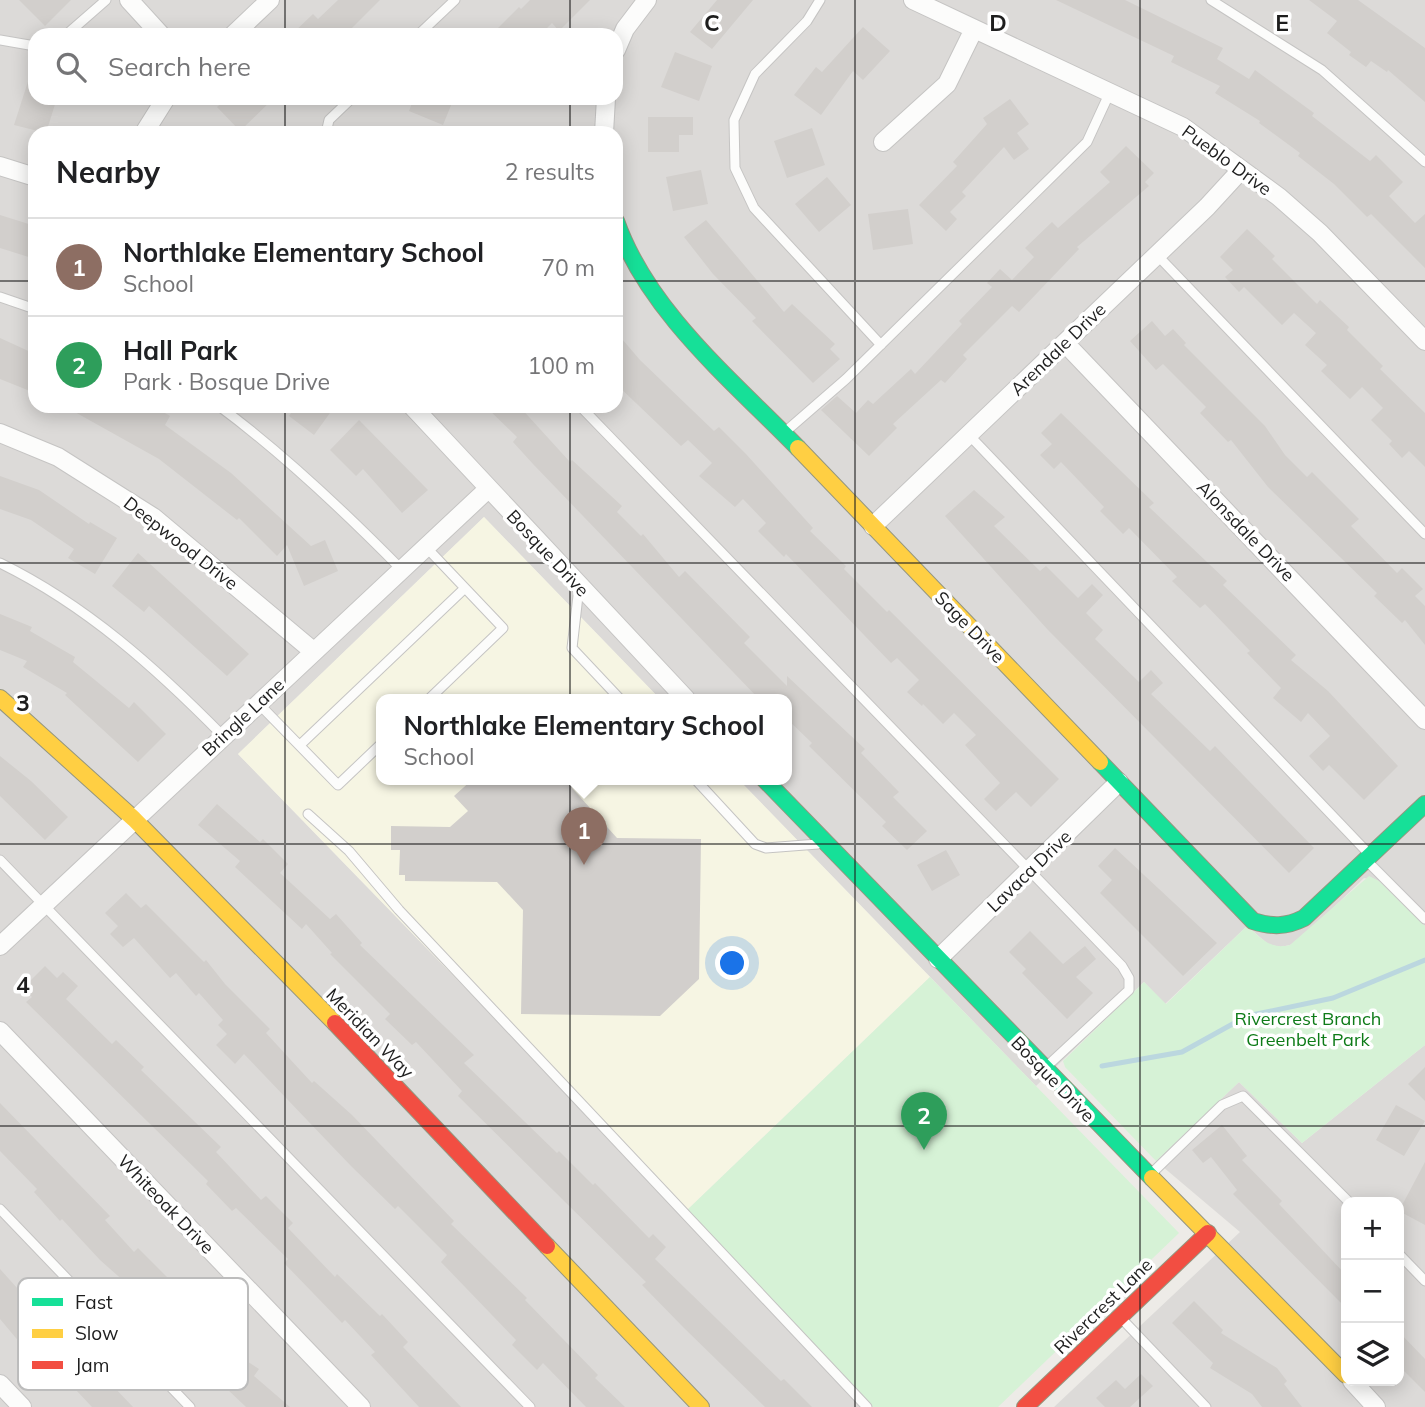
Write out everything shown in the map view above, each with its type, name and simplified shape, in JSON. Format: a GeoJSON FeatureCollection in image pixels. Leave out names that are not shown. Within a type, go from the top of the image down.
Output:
{"type":"FeatureCollection","features":[{"type":"Feature","properties":{"kind":"street"},"geometry":{"type":"LineString","coordinates":[[129,0],[155,28]]}},
{"type":"Feature","properties":{"kind":"street"},"geometry":{"type":"LineString","coordinates":[[240,28],[270,0]]}},
{"type":"Feature","properties":{"kind":"street"},"geometry":{"type":"LineString","coordinates":[[623,34],[647,0]]}},
{"type":"Feature","properties":{"kind":"street","name":"Pueblo Drive"},"geometry":{"type":"LineString","coordinates":[[913,0],[1183,127],[1279,197],[1320,233],[1425,341]]}},
{"type":"Feature","properties":{"kind":"street"},"geometry":{"type":"LineString","coordinates":[[883,142],[947,83],[974,29]]}},
{"type":"Feature","properties":{"kind":"street"},"geometry":{"type":"LineString","coordinates":[[148,126],[162,105]]}},
{"type":"Feature","properties":{"kind":"street"},"geometry":{"type":"LineString","coordinates":[[604,126],[606,105]]}},
{"type":"Feature","properties":{"kind":"street"},"geometry":{"type":"LineString","coordinates":[[0,166],[28,175]]}},
{"type":"Feature","properties":{"kind":"street","name":"Arendale Drive"},"geometry":{"type":"LineString","coordinates":[[873,526],[1157,255],[1241,170]]}},
{"type":"Feature","properties":{"kind":"street","name":"Sage Drive"},"geometry":{"type":"LineString","coordinates":[[623,254],[671,313],[784,433],[1252,921],[1271,928],[1291,926],[1304,918],[1425,804]]}},
{"type":"Feature","properties":{"kind":"street","name":"Alonsdale Drive"},"geometry":{"type":"LineString","coordinates":[[1065,343],[1425,720]]}},
{"type":"Feature","properties":{"kind":"street","name":"Bosque Drive"},"geometry":{"type":"LineString","coordinates":[[418,413],[681,694]]}},
{"type":"Feature","properties":{"kind":"street","name":"Deepwood Drive"},"geometry":{"type":"LineString","coordinates":[[0,433],[58,457],[153,517],[313,651]]}},
{"type":"Feature","properties":{"kind":"street","name":"Bringle Lane"},"geometry":{"type":"LineString","coordinates":[[0,946],[488,489]]}},
{"type":"Feature","properties":{"kind":"street","name":"Meridian Way"},"geometry":{"type":"LineString","coordinates":[[0,698],[134,819],[701,1407]]}},
{"type":"Feature","properties":{"kind":"street","name":"Lavaca Drive"},"geometry":{"type":"LineString","coordinates":[[939,959],[1119,782]]}},
{"type":"Feature","properties":{"kind":"street","name":"Bosque Drive"},"geometry":{"type":"LineString","coordinates":[[770,785],[1043,1070],[1208,1233],[1341,1370]]}},
{"type":"Feature","properties":{"kind":"street","name":"Whiteoak Drive"},"geometry":{"type":"LineString","coordinates":[[0,1031],[237,1278]]}},
{"type":"Feature","properties":{"kind":"street","name":"Rivercrest Lane"},"geometry":{"type":"LineString","coordinates":[[1033,1404],[1119,1317],[1208,1233]]}},
{"type":"Feature","properties":{"kind":"street","name":"Whiteoak Drive"},"geometry":{"type":"LineString","coordinates":[[248,1289],[361,1407]]}},
{"type":"Feature","properties":{"kind":"street"},"geometry":{"type":"LineString","coordinates":[[0,1384],[22,1407]]}},
{"type":"Feature","properties":{"kind":"street"},"geometry":{"type":"LineString","coordinates":[[1357,1386],[1376,1407]]}},
{"type":"Feature","properties":{"kind":"lane"},"geometry":{"type":"LineString","coordinates":[[74,28],[106,0]]}},
{"type":"Feature","properties":{"kind":"lane"},"geometry":{"type":"LineString","coordinates":[[425,28],[454,0]]}},
{"type":"Feature","properties":{"kind":"lane"},"geometry":{"type":"LineString","coordinates":[[820,0],[807,21],[755,74],[734,120],[735,168],[754,208],[881,345]]}},
{"type":"Feature","properties":{"kind":"lane"},"geometry":{"type":"LineString","coordinates":[[1211,0],[1322,70],[1425,162]]}},
{"type":"Feature","properties":{"kind":"lane"},"geometry":{"type":"LineString","coordinates":[[0,40],[28,45]]}},
{"type":"Feature","properties":{"kind":"lane"},"geometry":{"type":"LineString","coordinates":[[784,433],[881,345],[1087,142],[1110,92]]}},
{"type":"Feature","properties":{"kind":"lane"},"geometry":{"type":"LineString","coordinates":[[328,126],[329,120],[345,105]]}},
{"type":"Feature","properties":{"kind":"lane"},"geometry":{"type":"LineString","coordinates":[[1157,255],[1425,534]]}},
{"type":"Feature","properties":{"kind":"lane"},"geometry":{"type":"LineString","coordinates":[[0,297],[28,307]]}},
{"type":"Feature","properties":{"kind":"lane"},"geometry":{"type":"LineString","coordinates":[[228,413],[261,437],[341,508],[402,570]]}},
{"type":"Feature","properties":{"kind":"lane"},"geometry":{"type":"LineString","coordinates":[[587,413],[1122,966],[1129,978],[1129,990],[1043,1070]]}},
{"type":"Feature","properties":{"kind":"lane"},"geometry":{"type":"LineString","coordinates":[[969,435],[1366,860],[1425,919]]}},
{"type":"Feature","properties":{"kind":"lane"},"geometry":{"type":"LineString","coordinates":[[426,547],[503,628],[434,694]]}},
{"type":"Feature","properties":{"kind":"lane"},"geometry":{"type":"LineString","coordinates":[[0,563],[43,584],[113,634],[164,676],[223,736]]}},
{"type":"Feature","properties":{"kind":"lane"},"geometry":{"type":"LineString","coordinates":[[579,587],[572,648],[615,694]]}},
{"type":"Feature","properties":{"kind":"lane"},"geometry":{"type":"LineString","coordinates":[[300,746],[464,588]]}},
{"type":"Feature","properties":{"kind":"lane"},"geometry":{"type":"LineString","coordinates":[[258,703],[338,785],[376,749]]}},
{"type":"Feature","properties":{"kind":"lane"},"geometry":{"type":"LineString","coordinates":[[701,785],[755,844],[766,848],[826,843]]}},
{"type":"Feature","properties":{"kind":"lane"},"geometry":{"type":"LineString","coordinates":[[308,814],[349,851],[399,910],[867,1407]]}},
{"type":"Feature","properties":{"kind":"lane"},"geometry":{"type":"LineString","coordinates":[[0,860],[530,1407]]}},
{"type":"Feature","properties":{"kind":"lane"},"geometry":{"type":"LineString","coordinates":[[1149,1176],[1222,1105],[1243,1096],[1344,1197]]}},
{"type":"Feature","properties":{"kind":"lane"},"geometry":{"type":"LineString","coordinates":[[0,1209],[66,1278]]}},
{"type":"Feature","properties":{"kind":"lane"},"geometry":{"type":"LineString","coordinates":[[1404,1259],[1425,1281]]}},
{"type":"Feature","properties":{"kind":"lane"},"geometry":{"type":"LineString","coordinates":[[1119,1317],[1206,1407]]}},
{"type":"Feature","properties":{"kind":"lane"},"geometry":{"type":"LineString","coordinates":[[174,1390],[190,1407]]}},
{"type":"Feature","properties":{"kind":"shaded area"},"geometry":{"type":"Polygon","coordinates":[[[0,0],[1425,0],[1425,926],[1379,881],[1364,878],[1306,934],[1290,945],[1280,947],[1268,944],[1247,926],[1165,1004],[1144,982],[1036,1086],[744,785],[792,785],[792,694],[655,694],[484,517],[238,754],[872,1407],[0,1407],[0,0]]]}},
{"type":"Feature","properties":{"kind":"shaded area"},"geometry":{"type":"Polygon","coordinates":[[[484,517],[655,694],[376,694],[376,785],[744,785],[930,977],[684,1213],[238,754],[484,517]]]}},
{"type":"Feature","properties":{"kind":"shaded area"},"geometry":{"type":"Polygon","coordinates":[[[1425,1045],[1425,1407],[1054,1407],[1240,1232],[1156,1161],[1239,1082],[1302,1143],[1425,1045]]]}},
{"type":"Feature","properties":{"kind":"green space","name":"Rivercrest Branch Greenbelt Park"},"geometry":{"type":"Polygon","coordinates":[[[1369,876],[1379,881],[1425,926],[1425,1045],[1302,1143],[1239,1082],[1156,1161],[1065,1067],[1063,1061],[1144,982],[1166,1004],[1247,926],[1271,944],[1290,945],[1369,876]]]}},
{"type":"Feature","properties":{"kind":"green space"},"geometry":{"type":"Polygon","coordinates":[[[930,977],[1179,1233],[998,1407],[872,1407],[684,1213],[930,977]]]}},
{"type":"Feature","properties":{"kind":"building"},"geometry":{"type":"Polygon","coordinates":[[[19,0],[71,0],[45,26],[19,0]]]}},
{"type":"Feature","properties":{"kind":"building"},"geometry":{"type":"Polygon","coordinates":[[[338,0],[380,0],[352,28],[298,28],[313,14],[318,19],[338,0]]]}},
{"type":"Feature","properties":{"kind":"building"},"geometry":{"type":"Polygon","coordinates":[[[530,0],[590,0],[562,28],[556,28],[552,23],[547,28],[498,28],[519,7],[521,9],[530,0]]]}},
{"type":"Feature","properties":{"kind":"building"},"geometry":{"type":"Polygon","coordinates":[[[717,0],[753,0],[712,49],[690,32],[717,0]]]}},
{"type":"Feature","properties":{"kind":"building"},"geometry":{"type":"Polygon","coordinates":[[[1056,0],[1125,0],[1223,48],[1217,59],[1249,79],[1255,70],[1314,113],[1312,116],[1370,161],[1376,155],[1403,182],[1389,196],[1415,223],[1425,214],[1425,268],[1371,214],[1367,217],[1334,184],[1298,156],[1300,153],[1259,123],[1260,121],[1215,93],[1220,86],[1171,62],[1174,56],[1056,0]]]}},
{"type":"Feature","properties":{"kind":"building"},"geometry":{"type":"Polygon","coordinates":[[[1309,0],[1358,0],[1425,48],[1425,102],[1388,70],[1387,72],[1371,61],[1366,67],[1349,55],[1351,52],[1327,33],[1337,21],[1309,0]]]}},
{"type":"Feature","properties":{"kind":"building"},"geometry":{"type":"Polygon","coordinates":[[[863,27],[890,51],[863,80],[853,71],[821,115],[794,95],[816,67],[822,72],[863,27]]]}},
{"type":"Feature","properties":{"kind":"building"},"geometry":{"type":"Polygon","coordinates":[[[675,52],[712,66],[699,101],[661,87],[675,52]]]}},
{"type":"Feature","properties":{"kind":"building"},"geometry":{"type":"Polygon","coordinates":[[[28,81],[28,105],[55,105],[48,126],[28,126],[28,128],[14,125],[28,81]]]}},
{"type":"Feature","properties":{"kind":"building"},"geometry":{"type":"Polygon","coordinates":[[[1010,99],[1029,124],[1017,133],[1029,149],[1014,160],[1004,147],[962,192],[966,196],[950,212],[957,219],[946,231],[919,205],[957,166],[953,162],[987,124],[983,118],[1010,99]]]}},
{"type":"Feature","properties":{"kind":"building"},"geometry":{"type":"Polygon","coordinates":[[[267,105],[245,126],[235,126],[217,107],[267,105]]]}},
{"type":"Feature","properties":{"kind":"building"},"geometry":{"type":"Polygon","coordinates":[[[411,105],[451,105],[443,125],[409,111],[411,105]]]}},
{"type":"Feature","properties":{"kind":"building"},"geometry":{"type":"Polygon","coordinates":[[[648,117],[693,117],[693,135],[679,135],[679,152],[648,152],[648,117]]]}},
{"type":"Feature","properties":{"kind":"building"},"geometry":{"type":"Polygon","coordinates":[[[812,128],[825,165],[787,178],[774,141],[812,128]]]}},
{"type":"Feature","properties":{"kind":"building"},"geometry":{"type":"Polygon","coordinates":[[[1126,146],[1154,173],[1145,182],[1149,186],[1077,247],[1079,249],[1019,312],[1012,306],[963,355],[967,359],[945,383],[941,380],[893,424],[897,428],[869,456],[821,410],[837,396],[856,413],[868,400],[873,404],[911,369],[915,374],[962,324],[959,321],[992,287],[987,283],[1000,269],[1012,280],[1034,257],[1025,248],[1052,222],[1058,228],[1110,182],[1100,172],[1126,146]]]}},
{"type":"Feature","properties":{"kind":"building"},"geometry":{"type":"Polygon","coordinates":[[[701,170],[708,204],[673,211],[666,177],[701,170]]]}},
{"type":"Feature","properties":{"kind":"building"},"geometry":{"type":"Polygon","coordinates":[[[827,177],[851,205],[819,232],[795,204],[827,177]]]}},
{"type":"Feature","properties":{"kind":"building"},"geometry":{"type":"Polygon","coordinates":[[[908,209],[913,244],[873,250],[868,214],[908,209]]]}},
{"type":"Feature","properties":{"kind":"building"},"geometry":{"type":"Polygon","coordinates":[[[0,215],[28,224],[28,257],[0,248],[0,215]]]}},
{"type":"Feature","properties":{"kind":"building"},"geometry":{"type":"Polygon","coordinates":[[[706,220],[784,312],[792,304],[835,344],[830,349],[840,359],[813,383],[752,321],[756,318],[713,274],[684,237],[706,220]]]}},
{"type":"Feature","properties":{"kind":"building"},"geometry":{"type":"Polygon","coordinates":[[[1247,229],[1275,256],[1272,259],[1317,304],[1320,300],[1349,327],[1347,330],[1383,366],[1380,369],[1425,413],[1425,467],[1409,451],[1402,458],[1389,444],[1392,441],[1371,420],[1383,408],[1362,387],[1350,399],[1321,371],[1327,365],[1305,345],[1316,333],[1294,313],[1282,325],[1244,287],[1239,292],[1225,277],[1233,270],[1220,257],[1247,229]]]}},
{"type":"Feature","properties":{"kind":"building"},"geometry":{"type":"Polygon","coordinates":[[[1152,321],[1165,336],[1173,329],[1186,343],[1184,345],[1265,426],[1285,455],[1307,477],[1312,472],[1359,519],[1351,526],[1397,573],[1402,568],[1423,589],[1415,596],[1425,606],[1425,645],[1405,620],[1402,623],[1374,596],[1377,593],[1268,487],[1231,440],[1228,442],[1200,413],[1206,407],[1163,364],[1156,370],[1130,341],[1152,321]]]}},
{"type":"Feature","properties":{"kind":"building"},"geometry":{"type":"Polygon","coordinates":[[[0,338],[28,351],[28,390],[0,379],[0,338]]]}},
{"type":"Feature","properties":{"kind":"building"},"geometry":{"type":"Polygon","coordinates":[[[623,340],[714,431],[719,427],[746,454],[813,528],[810,531],[846,566],[844,569],[887,612],[889,610],[1059,779],[1031,807],[1016,792],[996,811],[984,799],[1000,783],[965,745],[976,735],[954,713],[943,724],[907,692],[919,680],[897,658],[891,663],[786,554],[784,557],[758,531],[766,523],[743,499],[735,507],[699,476],[712,463],[688,440],[681,446],[623,391],[623,340]]]}},
{"type":"Feature","properties":{"kind":"building"},"geometry":{"type":"Polygon","coordinates":[[[77,413],[165,413],[170,416],[165,425],[231,473],[311,546],[325,540],[338,571],[304,586],[287,545],[277,556],[239,518],[237,520],[159,459],[77,413]]]}},
{"type":"Feature","properties":{"kind":"building"},"geometry":{"type":"Polygon","coordinates":[[[291,413],[330,413],[314,435],[289,416],[291,413]]]}},
{"type":"Feature","properties":{"kind":"building"},"geometry":{"type":"Polygon","coordinates":[[[492,413],[525,413],[570,462],[572,460],[622,506],[617,512],[641,536],[643,534],[679,577],[685,571],[750,637],[744,643],[787,686],[787,676],[865,749],[861,753],[899,792],[893,797],[927,831],[907,850],[882,826],[886,822],[809,746],[812,743],[792,724],[792,694],[754,694],[533,464],[513,442],[517,437],[492,413]]]}},
{"type":"Feature","properties":{"kind":"building"},"geometry":{"type":"Polygon","coordinates":[[[1061,413],[1154,503],[1149,507],[1227,581],[1223,585],[1296,655],[1291,660],[1328,691],[1398,766],[1364,800],[1329,765],[1323,771],[1309,756],[1330,736],[1308,713],[1301,722],[1273,698],[1281,688],[1205,604],[1200,608],[1172,581],[1177,577],[1129,528],[1123,534],[1100,511],[1104,507],[1061,462],[1054,469],[1040,455],[1052,444],[1041,433],[1061,413]]]}},
{"type":"Feature","properties":{"kind":"building"},"geometry":{"type":"Polygon","coordinates":[[[359,420],[428,490],[402,513],[363,469],[356,476],[330,450],[359,420]]]}},
{"type":"Feature","properties":{"kind":"building"},"geometry":{"type":"Polygon","coordinates":[[[0,476],[39,490],[89,524],[90,522],[117,538],[95,574],[68,558],[74,549],[31,520],[0,509],[0,476]]]}},
{"type":"Feature","properties":{"kind":"building"},"geometry":{"type":"Polygon","coordinates":[[[974,490],[1005,517],[994,526],[1040,571],[1046,566],[1078,598],[1092,584],[1103,595],[1086,613],[1103,630],[1095,639],[1139,682],[1151,670],[1163,683],[1151,694],[1210,751],[1215,746],[1314,848],[1289,873],[1048,630],[945,516],[974,490]]]}},
{"type":"Feature","properties":{"kind":"building"},"geometry":{"type":"Polygon","coordinates":[[[138,553],[249,654],[227,676],[149,606],[144,612],[112,586],[138,553]]]}},
{"type":"Feature","properties":{"kind":"building"},"geometry":{"type":"Polygon","coordinates":[[[0,614],[32,627],[30,631],[75,657],[73,662],[129,708],[134,702],[166,734],[138,762],[65,695],[67,693],[23,667],[27,661],[0,650],[0,614]]]}},
{"type":"Feature","properties":{"kind":"building"},"geometry":{"type":"Polygon","coordinates":[[[0,756],[68,817],[45,840],[0,796],[0,756]]]}},
{"type":"Feature","properties":{"kind":"building"},"geometry":{"type":"Polygon","coordinates":[[[466,785],[572,785],[617,838],[701,839],[699,979],[660,1016],[521,1014],[523,910],[497,882],[405,881],[405,875],[399,875],[400,850],[391,850],[391,826],[450,827],[468,811],[454,796],[466,785]]]}},
{"type":"Feature","properties":{"kind":"building"},"geometry":{"type":"Polygon","coordinates":[[[217,804],[260,842],[263,839],[288,864],[280,873],[330,919],[336,914],[362,943],[360,945],[474,1055],[464,1063],[557,1153],[559,1151],[593,1185],[595,1183],[649,1238],[653,1234],[666,1247],[655,1259],[781,1381],[784,1379],[812,1407],[765,1407],[684,1328],[642,1285],[646,1282],[458,1096],[462,1091],[416,1042],[412,1045],[385,1019],[390,1014],[330,954],[332,953],[306,924],[302,929],[235,867],[240,861],[198,825],[217,804]]]}},
{"type":"Feature","properties":{"kind":"building"},"geometry":{"type":"Polygon","coordinates":[[[1115,848],[1217,943],[1183,976],[1100,893],[1112,880],[1098,866],[1115,848]]]}},
{"type":"Feature","properties":{"kind":"building"},"geometry":{"type":"Polygon","coordinates":[[[946,850],[960,875],[932,891],[917,865],[946,850]]]}},
{"type":"Feature","properties":{"kind":"building"},"geometry":{"type":"Polygon","coordinates":[[[126,893],[141,908],[146,904],[204,962],[206,960],[225,984],[270,1029],[266,1033],[312,1083],[314,1081],[352,1115],[454,1221],[451,1224],[527,1298],[525,1300],[598,1375],[595,1378],[625,1407],[586,1407],[543,1363],[537,1370],[512,1345],[516,1340],[441,1262],[447,1255],[398,1206],[395,1209],[351,1166],[244,1054],[235,1064],[216,1045],[227,1034],[218,1025],[223,1020],[199,993],[196,996],[176,973],[170,978],[134,938],[123,947],[110,934],[118,926],[105,913],[126,893]]]}},
{"type":"Feature","properties":{"kind":"building"},"geometry":{"type":"Polygon","coordinates":[[[1030,931],[1063,964],[1085,946],[1096,959],[1076,977],[1093,993],[1067,1019],[1022,973],[1026,969],[1009,952],[1030,931]]]}},
{"type":"Feature","properties":{"kind":"building"},"geometry":{"type":"Polygon","coordinates":[[[45,966],[57,978],[63,972],[78,986],[66,999],[112,1044],[116,1040],[144,1067],[141,1070],[221,1147],[216,1152],[261,1200],[266,1196],[293,1223],[288,1228],[335,1277],[337,1274],[380,1316],[382,1314],[408,1342],[403,1347],[461,1407],[419,1407],[371,1355],[375,1352],[345,1320],[342,1323],[284,1263],[288,1259],[236,1208],[232,1211],[206,1184],[208,1181],[26,1002],[32,997],[23,988],[45,966]]]}},
{"type":"Feature","properties":{"kind":"building"},"geometry":{"type":"Polygon","coordinates":[[[1425,1067],[1425,1101],[1408,1084],[1425,1067]]]}},
{"type":"Feature","properties":{"kind":"building"},"geometry":{"type":"Polygon","coordinates":[[[0,1103],[110,1216],[105,1220],[134,1252],[138,1248],[168,1278],[120,1278],[62,1219],[60,1221],[34,1192],[37,1189],[0,1151],[0,1103]]]}},
{"type":"Feature","properties":{"kind":"building"},"geometry":{"type":"Polygon","coordinates":[[[1396,1105],[1425,1121],[1404,1156],[1376,1140],[1396,1105]]]}},
{"type":"Feature","properties":{"kind":"building"},"geometry":{"type":"Polygon","coordinates":[[[1222,1125],[1247,1156],[1242,1160],[1282,1201],[1279,1204],[1341,1270],[1341,1303],[1233,1194],[1237,1190],[1211,1157],[1203,1163],[1192,1150],[1222,1125]]]}},
{"type":"Feature","properties":{"kind":"building"},"geometry":{"type":"Polygon","coordinates":[[[1425,1162],[1425,1225],[1404,1214],[1404,1202],[1425,1162]]]}},
{"type":"Feature","properties":{"kind":"building"},"geometry":{"type":"Polygon","coordinates":[[[0,1269],[18,1289],[18,1340],[0,1319],[0,1269]]]}},
{"type":"Feature","properties":{"kind":"building"},"geometry":{"type":"Polygon","coordinates":[[[1194,1301],[1223,1330],[1221,1333],[1277,1368],[1287,1381],[1284,1384],[1302,1407],[1262,1407],[1252,1394],[1210,1368],[1213,1363],[1172,1323],[1194,1301]]]}},
{"type":"Feature","properties":{"kind":"building"},"geometry":{"type":"Polygon","coordinates":[[[1404,1337],[1425,1359],[1425,1392],[1404,1371],[1404,1337]]]}},
{"type":"Feature","properties":{"kind":"building"},"geometry":{"type":"Polygon","coordinates":[[[248,1362],[259,1369],[254,1376],[290,1407],[246,1407],[228,1390],[248,1390],[248,1362]]]}},
{"type":"Feature","properties":{"kind":"building"},"geometry":{"type":"Polygon","coordinates":[[[1141,1374],[1153,1386],[1130,1407],[1105,1407],[1096,1398],[1116,1380],[1125,1389],[1141,1374]]]}},
{"type":"Feature","properties":{"kind":"building"},"geometry":{"type":"Polygon","coordinates":[[[76,1390],[117,1390],[133,1407],[92,1407],[76,1390]]]}},
{"type":"Feature","properties":{"kind":"waterway"},"geometry":{"type":"LineString","coordinates":[[1102,1066],[1182,1052],[1247,1016],[1333,998],[1425,960]]}},
{"type":"Feature","properties":{"kind":"traffic: fast"},"geometry":{"type":"LineString","coordinates":[[623,238],[649,285],[695,344],[798,448]]}},
{"type":"Feature","properties":{"kind":"traffic: fast"},"geometry":{"type":"LineString","coordinates":[[1100,762],[1253,921],[1266,924],[1279,925],[1304,918],[1425,804]]}},
{"type":"Feature","properties":{"kind":"traffic: fast"},"geometry":{"type":"LineString","coordinates":[[770,785],[1152,1178]]}},
{"type":"Feature","properties":{"kind":"traffic: slow"},"geometry":{"type":"LineString","coordinates":[[798,448],[1100,762]]}},
{"type":"Feature","properties":{"kind":"traffic: slow"},"geometry":{"type":"LineString","coordinates":[[0,698],[134,819],[335,1023]]}},
{"type":"Feature","properties":{"kind":"traffic: slow"},"geometry":{"type":"LineString","coordinates":[[1152,1178],[1341,1370]]}},
{"type":"Feature","properties":{"kind":"traffic: slow"},"geometry":{"type":"LineString","coordinates":[[547,1246],[701,1407]]}},
{"type":"Feature","properties":{"kind":"traffic: jam"},"geometry":{"type":"LineString","coordinates":[[335,1023],[547,1246]]}},
{"type":"Feature","properties":{"kind":"traffic: jam"},"geometry":{"type":"LineString","coordinates":[[1025,1407],[1208,1233]]}},
{"type":"Feature","properties":{"kind":"place","name":"Northlake Elementary School"},"geometry":{"type":"Point","coordinates":[584,865]}},
{"type":"Feature","properties":{"kind":"place","name":"Hall Park"},"geometry":{"type":"Point","coordinates":[924,1150]}}]}
